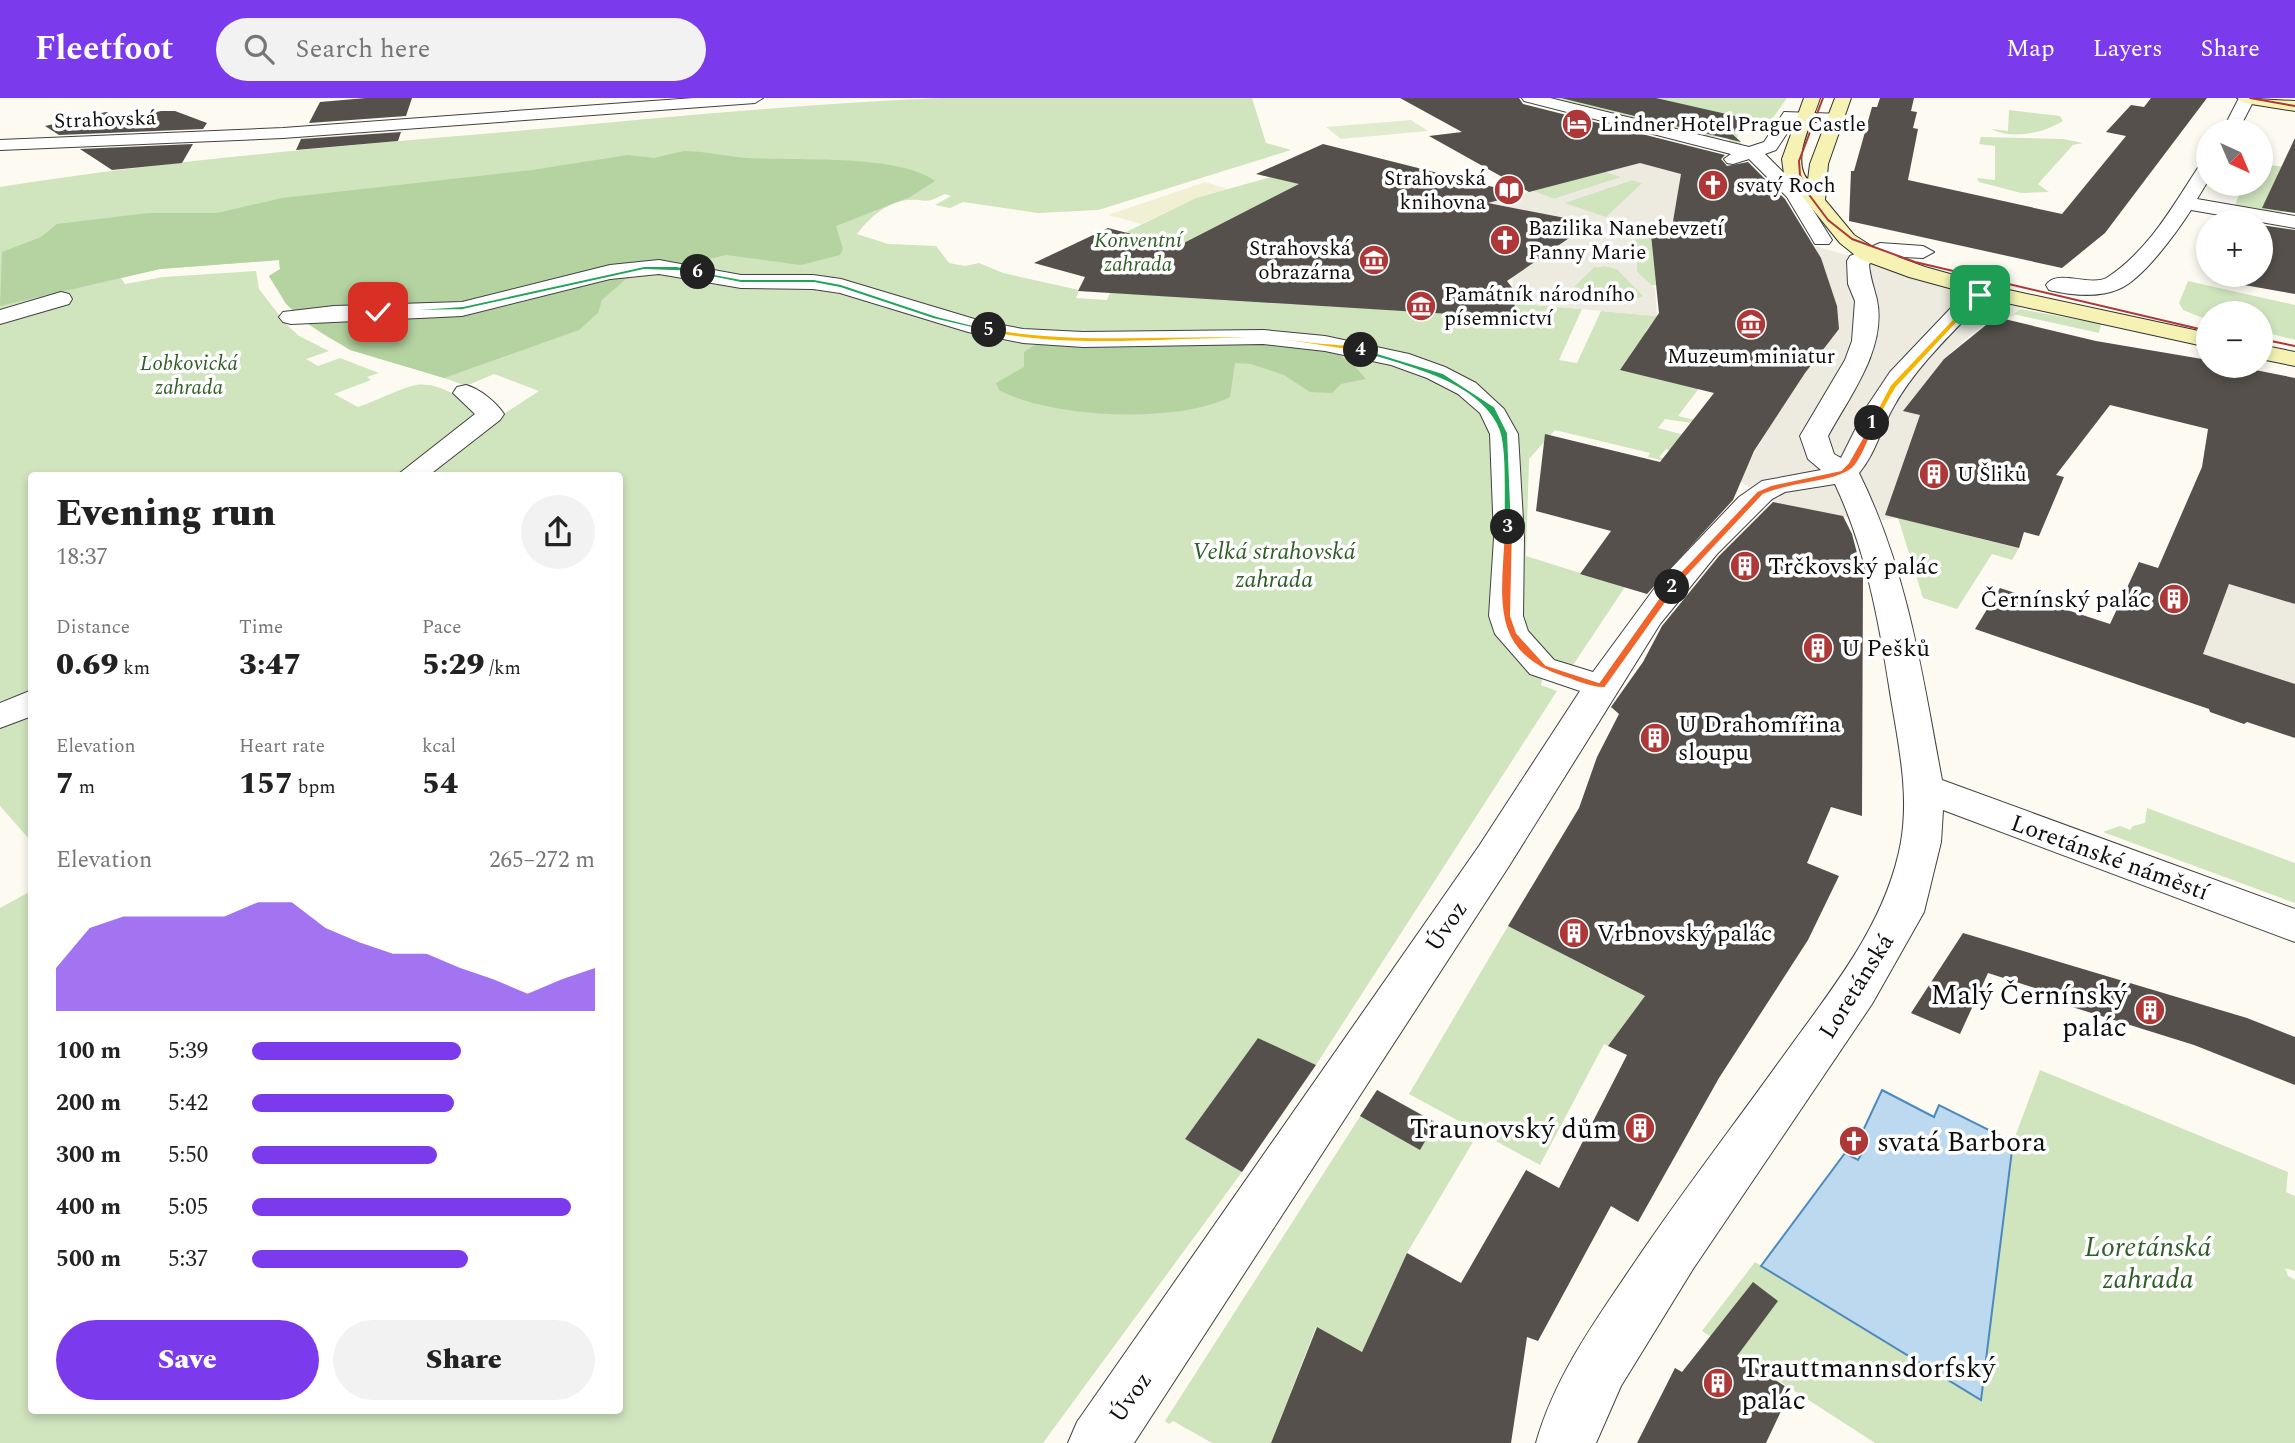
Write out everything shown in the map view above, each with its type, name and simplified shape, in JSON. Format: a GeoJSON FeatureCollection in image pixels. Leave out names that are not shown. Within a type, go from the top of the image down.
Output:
{"type":"FeatureCollection","features":[{"type":"Feature","properties":{"kind":"main road"},"geometry":{"type":"LineString","coordinates":[[1816,198],[1819,164],[1843,98]]}},
{"type":"Feature","properties":{"kind":"main road"},"geometry":{"type":"LineString","coordinates":[[2246,98],[2295,105]]}},
{"type":"Feature","properties":{"kind":"main road"},"geometry":{"type":"LineString","coordinates":[[2264,98],[2295,105]]}},
{"type":"Feature","properties":{"kind":"main road"},"geometry":{"type":"LineString","coordinates":[[1809,106],[1791,159],[1791,168],[1795,177],[1816,198],[1847,239],[1868,254],[1927,275],[2001,295],[2196,337]]}},
{"type":"Feature","properties":{"kind":"main road"},"geometry":{"type":"LineString","coordinates":[[1836,222],[1873,240],[1963,262]]}},
{"type":"Feature","properties":{"kind":"main road"},"geometry":{"type":"LineString","coordinates":[[2030,278],[2069,290],[2082,308],[2112,319]]}},
{"type":"Feature","properties":{"kind":"main road"},"geometry":{"type":"LineString","coordinates":[[2273,354],[2295,359]]}},
{"type":"Feature","properties":{"kind":"street","name":"Strahovská"},"geometry":{"type":"LineString","coordinates":[[0,145],[114,143],[406,125],[755,98]]}},
{"type":"Feature","properties":{"kind":"street"},"geometry":{"type":"LineString","coordinates":[[1530,98],[1755,154],[1771,166],[1817,228],[1822,240]]}},
{"type":"Feature","properties":{"kind":"street"},"geometry":{"type":"LineString","coordinates":[[2236,119],[2246,98]]}},
{"type":"Feature","properties":{"kind":"street"},"geometry":{"type":"LineString","coordinates":[[1731,160],[1755,154],[1775,142],[1788,116],[1809,106],[1836,118]]}},
{"type":"Feature","properties":{"kind":"street"},"geometry":{"type":"LineString","coordinates":[[2057,285],[2088,288],[2113,284],[2163,237],[2196,187]]}},
{"type":"Feature","properties":{"kind":"street"},"geometry":{"type":"LineString","coordinates":[[2186,203],[2295,222]]}},
{"type":"Feature","properties":{"kind":"street"},"geometry":{"type":"LineString","coordinates":[[1923,252],[1886,249],[1868,254],[1857,265],[1858,284],[1866,301],[1864,341],[1857,359],[1814,436],[1822,459],[1844,471],[1852,465],[1893,387],[1975,296],[2001,295]]}},
{"type":"Feature","properties":{"kind":"street"},"geometry":{"type":"LineString","coordinates":[[291,317],[323,312],[455,310],[626,270],[661,267],[687,270],[726,280],[814,281],[841,286],[935,317],[1023,336],[1122,340],[1263,337],[1364,351],[1440,374],[1477,397],[1500,420],[1504,433],[1509,538],[1506,616],[1512,634],[1542,667],[1601,686]]}},
{"type":"Feature","properties":{"kind":"street"},"geometry":{"type":"LineString","coordinates":[[0,317],[61,299]]}},
{"type":"Feature","properties":{"kind":"street"},"geometry":{"type":"LineString","coordinates":[[415,472],[491,414],[466,393]]}},
{"type":"Feature","properties":{"kind":"street","name":"Úvoz"},"geometry":{"type":"LineString","coordinates":[[1098,1443],[1267,1197],[1383,1018],[1545,779],[1601,686],[1673,584],[1760,493],[1774,486],[1844,471]]}},
{"type":"Feature","properties":{"kind":"street","name":"Loretánská"},"geometry":{"type":"LineString","coordinates":[[1566,1443],[1571,1424],[1600,1366],[1674,1251],[1856,991],[1902,912],[1921,842],[1924,788],[1899,641],[1884,575],[1868,522],[1844,471]]}},
{"type":"Feature","properties":{"kind":"street"},"geometry":{"type":"LineString","coordinates":[[0,717],[28,703]]}},
{"type":"Feature","properties":{"kind":"street","name":"Loretánské náměstí"},"geometry":{"type":"LineString","coordinates":[[1924,788],[2295,926]]}},
{"type":"Feature","properties":{"kind":"green space","name":"Velká strahovská zahrada"},"geometry":{"type":"Polygon","coordinates":[[[942,98],[1252,98],[1266,143],[1291,150],[1098,210],[1038,213],[963,202],[950,208],[935,205],[951,196],[945,194],[928,201],[900,201],[879,212],[857,234],[888,244],[936,246],[949,263],[965,266],[979,263],[1003,273],[1079,290],[1076,298],[1107,300],[1110,293],[1514,303],[1582,309],[1559,360],[1577,363],[1601,311],[1657,316],[1645,332],[1707,378],[1678,416],[1695,420],[1692,423],[1665,419],[1658,428],[1684,435],[1672,451],[1666,449],[1659,457],[1666,459],[1664,461],[1648,457],[1650,453],[1555,430],[1529,459],[1526,556],[1625,587],[1571,668],[1543,677],[1541,685],[1557,691],[1316,1065],[1258,1038],[1185,1139],[1242,1172],[1043,1443],[0,1443],[0,908],[28,893],[28,1414],[623,1414],[623,472],[422,472],[447,451],[539,391],[494,374],[466,386],[356,351],[332,339],[309,324],[288,304],[269,276],[280,269],[279,260],[160,269],[121,278],[125,284],[163,277],[256,271],[259,289],[286,324],[299,336],[329,351],[306,359],[318,366],[340,358],[379,373],[367,377],[371,380],[334,394],[358,407],[416,385],[432,386],[456,396],[473,414],[464,426],[404,472],[28,472],[28,690],[0,704],[0,187],[185,162],[308,149],[774,108],[942,98]]]}},
{"type":"Feature","properties":{"kind":"green space"},"geometry":{"type":"Polygon","coordinates":[[[1543,98],[1787,98],[1770,122],[1758,120],[1738,132],[1737,139],[1743,145],[1731,144],[1728,138],[1706,136],[1543,98]]]}},
{"type":"Feature","properties":{"kind":"green space"},"geometry":{"type":"Polygon","coordinates":[[[2009,110],[2060,116],[2063,121],[2028,134],[2009,134],[1991,129],[2008,131],[2009,110]]]}},
{"type":"Feature","properties":{"kind":"green space"},"geometry":{"type":"Polygon","coordinates":[[[1411,120],[1428,131],[1341,139],[1326,127],[1411,120]]]}},
{"type":"Feature","properties":{"kind":"green space"},"geometry":{"type":"Polygon","coordinates":[[[1981,137],[2063,139],[2083,143],[2073,145],[2038,184],[2049,192],[2021,193],[1979,182],[1977,178],[1995,180],[1995,146],[1979,144],[1981,137]]]}},
{"type":"Feature","properties":{"kind":"green space"},"geometry":{"type":"Polygon","coordinates":[[[684,151],[749,158],[872,163],[918,172],[935,181],[910,197],[836,226],[843,249],[840,255],[801,265],[726,255],[626,279],[602,300],[598,313],[579,330],[444,378],[350,350],[308,324],[286,304],[269,276],[280,269],[279,260],[160,269],[0,306],[2,252],[41,237],[57,224],[148,213],[217,213],[282,198],[532,170],[628,155],[654,158],[684,151]]]}},
{"type":"Feature","properties":{"kind":"green space"},"geometry":{"type":"Polygon","coordinates":[[[2273,165],[2295,168],[2281,216],[2273,215],[2273,210],[2234,208],[2238,196],[2273,196],[2273,165]]]}},
{"type":"Feature","properties":{"kind":"green space"},"geometry":{"type":"Polygon","coordinates":[[[1603,171],[1622,177],[1554,199],[1532,191],[1603,171]]]}},
{"type":"Feature","properties":{"kind":"green space","name":"Konventní zahrada"},"geometry":{"type":"Polygon","coordinates":[[[1271,177],[1313,187],[1125,287],[1052,268],[1196,198],[1271,177]]]}},
{"type":"Feature","properties":{"kind":"green space"},"geometry":{"type":"Polygon","coordinates":[[[1632,180],[1643,183],[1606,218],[1563,203],[1632,180]]]}},
{"type":"Feature","properties":{"kind":"green space"},"geometry":{"type":"Polygon","coordinates":[[[1205,182],[1228,189],[1196,198],[1141,224],[1108,215],[1205,182]]]}},
{"type":"Feature","properties":{"kind":"green space"},"geometry":{"type":"Polygon","coordinates":[[[1650,228],[1656,285],[1650,286],[1637,272],[1635,236],[1650,228]]]}},
{"type":"Feature","properties":{"kind":"green space"},"geometry":{"type":"Polygon","coordinates":[[[1594,267],[1617,269],[1644,296],[1634,301],[1576,291],[1573,287],[1594,267]]]}},
{"type":"Feature","properties":{"kind":"green space"},"geometry":{"type":"Polygon","coordinates":[[[2188,281],[2196,283],[2196,287],[2215,287],[2295,305],[2295,340],[2273,334],[2273,301],[2196,301],[2196,315],[2183,310],[2179,303],[2188,281]]]}},
{"type":"Feature","properties":{"kind":"green space"},"geometry":{"type":"Polygon","coordinates":[[[2020,309],[2101,324],[2099,333],[2013,314],[2020,309]]]}},
{"type":"Feature","properties":{"kind":"green space"},"geometry":{"type":"Polygon","coordinates":[[[1054,341],[1244,341],[1331,350],[1351,362],[1366,379],[1341,384],[1332,393],[1310,392],[1284,375],[1251,364],[1235,363],[1230,397],[1207,406],[1147,414],[1081,412],[1050,407],[999,390],[996,383],[1024,367],[1024,352],[1033,346],[1054,341]]]}},
{"type":"Feature","properties":{"kind":"green space"},"geometry":{"type":"Polygon","coordinates":[[[1898,518],[2019,548],[2012,560],[1992,554],[1957,609],[1923,598],[1898,518]]]}},
{"type":"Feature","properties":{"kind":"green space"},"geometry":{"type":"Polygon","coordinates":[[[28,712],[28,838],[0,806],[0,725],[28,712]]]}},
{"type":"Feature","properties":{"kind":"green space"},"geometry":{"type":"Polygon","coordinates":[[[2147,808],[2295,863],[2295,903],[2103,832],[2120,826],[2130,830],[2133,826],[2145,823],[2147,808]]]}},
{"type":"Feature","properties":{"kind":"green space"},"geometry":{"type":"Polygon","coordinates":[[[1508,926],[1645,996],[1608,1046],[1604,1044],[1540,1165],[1409,1094],[1508,926]]]}},
{"type":"Feature","properties":{"kind":"green space","name":"Loretánská zahrada"},"geometry":{"type":"Polygon","coordinates":[[[2040,1070],[2288,1172],[2286,1192],[2295,1196],[2295,1271],[2285,1268],[2288,1276],[2295,1280],[2295,1443],[1875,1443],[1702,1331],[1755,1262],[1981,1399],[2013,1142],[2040,1070]]]}},
{"type":"Feature","properties":{"kind":"green space"},"geometry":{"type":"Polygon","coordinates":[[[1377,1090],[1473,1142],[1407,1253],[1362,1352],[1316,1327],[1271,1443],[1212,1443],[1173,1421],[1169,1424],[1165,1421],[1377,1090]]]}},
{"type":"Feature","properties":{"kind":"shaded area"},"geometry":{"type":"Polygon","coordinates":[[[1723,155],[1737,164],[1716,170],[1723,174],[1690,176],[1696,183],[1687,184],[1676,204],[1671,230],[1650,228],[1635,236],[1637,272],[1655,288],[1657,316],[1514,303],[1512,277],[1569,239],[1547,232],[1566,219],[1488,203],[1600,171],[1592,167],[1723,155]],[[1603,171],[1533,191],[1554,199],[1621,177],[1603,171]],[[1632,180],[1565,203],[1606,217],[1642,183],[1632,180]],[[1594,267],[1574,287],[1576,291],[1633,301],[1643,296],[1617,269],[1594,267]]]}},
{"type":"Feature","properties":{"kind":"shaded area"},"geometry":{"type":"Polygon","coordinates":[[[1815,246],[2023,306],[2013,313],[2015,316],[1993,317],[1967,338],[1944,359],[1904,410],[1920,415],[1892,496],[1898,518],[1868,522],[1774,502],[1738,480],[1788,396],[1832,299],[1815,246]]]}},
{"type":"Feature","properties":{"kind":"shaded area"},"geometry":{"type":"Polygon","coordinates":[[[2229,584],[2295,604],[2295,684],[2203,654],[2229,584]]]}},
{"type":"Feature","properties":{"kind":"water"},"geometry":{"type":"Polygon","coordinates":[[[1882,1090],[1934,1117],[1939,1105],[2013,1142],[1981,1400],[1761,1266],[1845,1153],[1858,1160],[1867,1144],[1860,1137],[1882,1090]]]}},
{"type":"Feature","properties":{"kind":"building"},"geometry":{"type":"Polygon","coordinates":[[[412,98],[406,116],[309,123],[320,102],[412,98]]]}},
{"type":"Feature","properties":{"kind":"building"},"geometry":{"type":"Polygon","coordinates":[[[1400,98],[1519,98],[1523,104],[1725,155],[1721,159],[1727,166],[1748,162],[1785,199],[1821,258],[1837,306],[1839,329],[1805,373],[1754,451],[1733,500],[1647,594],[1580,574],[1611,531],[1536,511],[1545,434],[1660,462],[1714,393],[1620,370],[1659,313],[1651,235],[1670,239],[1681,174],[1640,163],[1529,192],[1429,136],[1462,132],[1400,98]]]}},
{"type":"Feature","properties":{"kind":"building"},"geometry":{"type":"Polygon","coordinates":[[[1561,98],[1656,98],[1757,121],[1731,133],[1741,142],[1561,98]]]}},
{"type":"Feature","properties":{"kind":"building"},"geometry":{"type":"Polygon","coordinates":[[[1880,98],[1914,98],[1911,111],[1917,112],[1913,128],[1918,129],[1908,180],[2062,214],[2126,136],[2106,132],[2131,105],[2144,107],[2151,98],[2207,98],[2105,233],[2062,268],[1849,221],[1851,171],[1854,171],[1872,107],[1877,107],[1880,98]]]}},
{"type":"Feature","properties":{"kind":"building"},"geometry":{"type":"Polygon","coordinates":[[[161,111],[175,111],[207,123],[203,129],[59,135],[45,126],[106,112],[126,119],[161,111]]]}},
{"type":"Feature","properties":{"kind":"building"},"geometry":{"type":"Polygon","coordinates":[[[401,132],[398,141],[296,150],[301,139],[401,132]]]}},
{"type":"Feature","properties":{"kind":"building"},"geometry":{"type":"Polygon","coordinates":[[[2295,138],[2295,213],[2262,208],[2268,196],[2273,196],[2273,185],[2295,138]]]}},
{"type":"Feature","properties":{"kind":"building"},"geometry":{"type":"Polygon","coordinates":[[[193,144],[182,163],[112,170],[80,149],[193,144]]]}},
{"type":"Feature","properties":{"kind":"building"},"geometry":{"type":"Polygon","coordinates":[[[1323,144],[1521,194],[1488,203],[1591,223],[1507,281],[1514,290],[1515,318],[1078,291],[1085,277],[1034,263],[1108,228],[1178,246],[1299,184],[1256,174],[1323,144]]]}},
{"type":"Feature","properties":{"kind":"building"},"geometry":{"type":"Polygon","coordinates":[[[2273,227],[2295,230],[2295,294],[2255,287],[2273,287],[2273,227]]]}},
{"type":"Feature","properties":{"kind":"building"},"geometry":{"type":"Polygon","coordinates":[[[1996,317],[2096,341],[2196,358],[2196,378],[2273,378],[2273,374],[2295,378],[2295,604],[2229,584],[2203,654],[2295,684],[2295,738],[2247,722],[2244,724],[2210,712],[2209,709],[1975,629],[2000,588],[2110,624],[2139,562],[2158,568],[2202,467],[2208,429],[2110,405],[2056,475],[2064,477],[2039,536],[2024,532],[2019,548],[1885,515],[1920,415],[1903,411],[1944,359],[1996,317]]]}},
{"type":"Feature","properties":{"kind":"building"},"geometry":{"type":"Polygon","coordinates":[[[1773,502],[1843,516],[1852,534],[1863,576],[1862,816],[1831,807],[1807,863],[1839,876],[1808,940],[1719,1078],[1638,1222],[1611,1206],[1538,1341],[1527,1337],[1511,1443],[1271,1443],[1317,1327],[1362,1352],[1407,1253],[1461,1283],[1526,1170],[1559,1188],[1627,1055],[1608,1046],[1645,996],[1508,926],[1579,808],[1597,757],[1619,714],[1611,707],[1643,662],[1662,626],[1719,556],[1773,502]]]}},
{"type":"Feature","properties":{"kind":"building","name":"Malý Černínský palác"},"geometry":{"type":"Polygon","coordinates":[[[1963,933],[2247,1018],[2295,1037],[2295,1085],[2194,1045],[2069,1006],[2069,999],[1988,973],[1960,1034],[1911,1013],[1963,933]]]}},
{"type":"Feature","properties":{"kind":"building"},"geometry":{"type":"Polygon","coordinates":[[[1258,1038],[1316,1065],[1242,1172],[1185,1139],[1258,1038]]]}},
{"type":"Feature","properties":{"kind":"building"},"geometry":{"type":"Polygon","coordinates":[[[1377,1090],[1436,1123],[1420,1150],[1360,1116],[1377,1090]]]}},
{"type":"Feature","properties":{"kind":"building","name":"Trauttmannsdorfský palác"},"geometry":{"type":"Polygon","coordinates":[[[1753,1282],[1778,1301],[1737,1356],[1791,1390],[1766,1443],[1637,1443],[1675,1368],[1682,1372],[1753,1282]]]}},
{"type":"Feature","properties":{"kind":"tram line"},"geometry":{"type":"LineString","coordinates":[[1823,98],[1799,161],[1800,175],[1807,192],[1828,220],[1852,239],[1915,262],[2196,328]]}},
{"type":"Feature","properties":{"kind":"tram line"},"geometry":{"type":"LineString","coordinates":[[2250,98],[2295,106]]}},
{"type":"Feature","properties":{"kind":"tram line"},"geometry":{"type":"LineString","coordinates":[[2273,341],[2295,346]]}},
{"type":"Feature","properties":{"kind":"place","name":"Lindner Hotel Prague Castle"},"geometry":{"type":"Point","coordinates":[1577,124]}},
{"type":"Feature","properties":{"kind":"place","name":"svatý Roch"},"geometry":{"type":"Point","coordinates":[1713,185]}},
{"type":"Feature","properties":{"kind":"place","name":"Strahovská knihovna"},"geometry":{"type":"Point","coordinates":[1509,190]}},
{"type":"Feature","properties":{"kind":"place","name":"Bazilika Nanebevzetí Panny Marie"},"geometry":{"type":"Point","coordinates":[1505,240]}},
{"type":"Feature","properties":{"kind":"place","name":"Strahovská obrazárna"},"geometry":{"type":"Point","coordinates":[1374,260]}},
{"type":"Feature","properties":{"kind":"place","name":"Památník národního písemnictví"},"geometry":{"type":"Point","coordinates":[1421,306]}},
{"type":"Feature","properties":{"kind":"place","name":"Muzeum miniatur"},"geometry":{"type":"Point","coordinates":[1751,324]}},
{"type":"Feature","properties":{"kind":"place","name":"U Šliků"},"geometry":{"type":"Point","coordinates":[1934,474]}},
{"type":"Feature","properties":{"kind":"place","name":"Trčkovský palác"},"geometry":{"type":"Point","coordinates":[1745,566]}},
{"type":"Feature","properties":{"kind":"place","name":"Černínský palác"},"geometry":{"type":"Point","coordinates":[2174,599]}},
{"type":"Feature","properties":{"kind":"place","name":"U Pešků"},"geometry":{"type":"Point","coordinates":[1818,648]}},
{"type":"Feature","properties":{"kind":"place","name":"U Drahomířina sloupu"},"geometry":{"type":"Point","coordinates":[1655,738]}},
{"type":"Feature","properties":{"kind":"place","name":"Vrbnovský palác"},"geometry":{"type":"Point","coordinates":[1574,933]}},
{"type":"Feature","properties":{"kind":"place","name":"Malý Černínský palác"},"geometry":{"type":"Point","coordinates":[2150,1010]}},
{"type":"Feature","properties":{"kind":"place","name":"Traunovský dům"},"geometry":{"type":"Point","coordinates":[1640,1128]}},
{"type":"Feature","properties":{"kind":"place","name":"svatá Barbora"},"geometry":{"type":"Point","coordinates":[1854,1141]}},
{"type":"Feature","properties":{"kind":"place","name":"Trauttmannsdorfský palác"},"geometry":{"type":"Point","coordinates":[1718,1383]}},
{"type":"Feature","properties":{"kind":"route"},"geometry":{"type":"LineString","coordinates":[[378,312],[432,312],[479,306],[626,270],[661,267],[687,270],[726,280],[814,281],[841,286],[935,317],[1023,336],[1122,340],[1263,337],[1316,342],[1364,351],[1409,364],[1440,374],[1462,386],[1492,409],[1500,420],[1504,433],[1509,538],[1506,616],[1512,634],[1542,667],[1601,686],[1673,584],[1760,493],[1774,486],[1835,474],[1852,465],[1879,408],[1893,387],[1975,296],[1980,295]]}},
{"type":"Feature","properties":{"kind":"park label","name":"Lobkovická zahrada"},"geometry":{"type":"Point","coordinates":[189,375]}}]}
